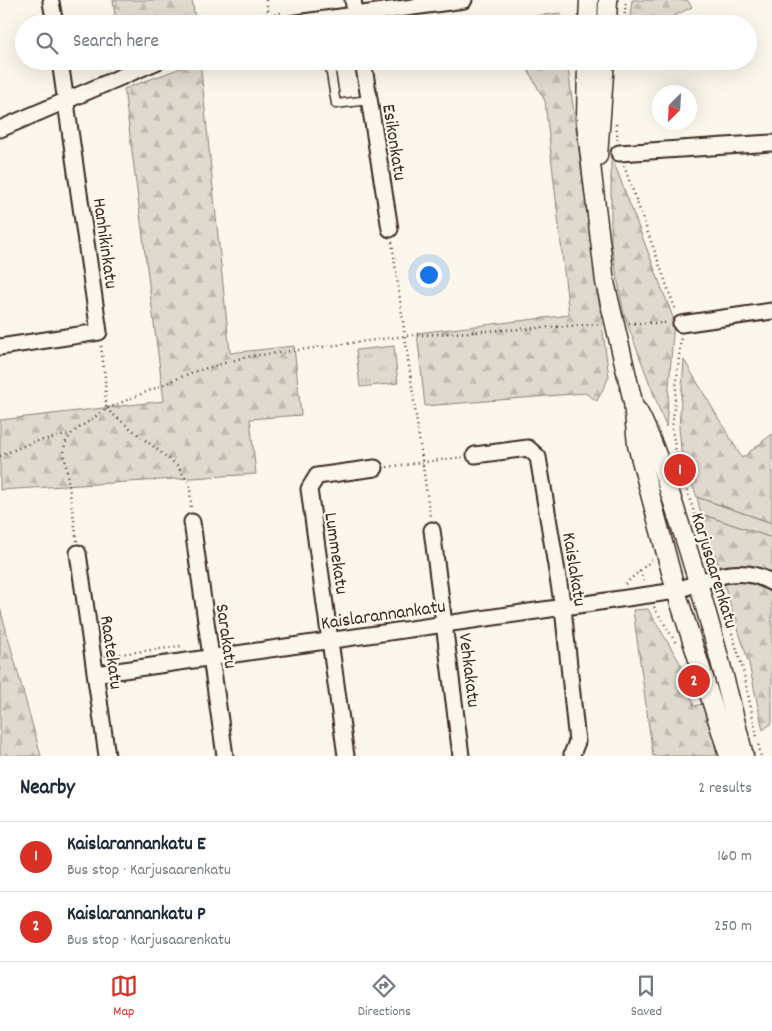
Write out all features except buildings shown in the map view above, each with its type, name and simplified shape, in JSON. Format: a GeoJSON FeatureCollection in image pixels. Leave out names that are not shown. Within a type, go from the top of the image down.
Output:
{"type":"FeatureCollection","features":[{"type":"Feature","properties":{"kind":"street"},"geometry":{"type":"LineString","coordinates":[[339,15],[464,0]]}},
{"type":"Feature","properties":{"kind":"street"},"geometry":{"type":"LineString","coordinates":[[588,15],[589,0]]}},
{"type":"Feature","properties":{"kind":"street"},"geometry":{"type":"LineString","coordinates":[[607,15],[608,0]]}},
{"type":"Feature","properties":{"kind":"street"},"geometry":{"type":"LineString","coordinates":[[51,2],[53,15]]}},
{"type":"Feature","properties":{"kind":"street","name":"Hanhikinkatu"},"geometry":{"type":"LineString","coordinates":[[61,70],[99,332]]}},
{"type":"Feature","properties":{"kind":"street"},"geometry":{"type":"LineString","coordinates":[[0,129],[137,70]]}},
{"type":"Feature","properties":{"kind":"street","name":"Esikonkatu"},"geometry":{"type":"LineString","coordinates":[[364,70],[390,229]]}},
{"type":"Feature","properties":{"kind":"street","name":"Karjusaarenkatu"},"geometry":{"type":"LineString","coordinates":[[587,70],[586,123],[605,282],[633,402],[637,445],[676,591],[729,756]]}},
{"type":"Feature","properties":{"kind":"street","name":"Karjusaarenkatu"},"geometry":{"type":"LineString","coordinates":[[595,194],[604,70]]}},
{"type":"Feature","properties":{"kind":"street"},"geometry":{"type":"LineString","coordinates":[[619,153],[772,143]]}},
{"type":"Feature","properties":{"kind":"street"},"geometry":{"type":"LineString","coordinates":[[681,324],[772,311]]}},
{"type":"Feature","properties":{"kind":"street"},"geometry":{"type":"LineString","coordinates":[[0,347],[99,332]]}},
{"type":"Feature","properties":{"kind":"street","name":"Karjusaarenkatu"},"geometry":{"type":"LineString","coordinates":[[633,402],[652,439],[696,544],[698,583],[726,678],[744,756]]}},
{"type":"Feature","properties":{"kind":"street","name":"Kaislakatu"},"geometry":{"type":"LineString","coordinates":[[476,455],[528,448],[538,457],[562,608],[577,742],[572,754]]}},
{"type":"Feature","properties":{"kind":"street","name":"Lummekatu"},"geometry":{"type":"LineString","coordinates":[[346,756],[309,488],[317,476],[375,468]]}},
{"type":"Feature","properties":{"kind":"street","name":"Sarakatu"},"geometry":{"type":"LineString","coordinates":[[192,522],[226,756]]}},
{"type":"Feature","properties":{"kind":"street","name":"Vehkakatu"},"geometry":{"type":"LineString","coordinates":[[432,530],[461,756]]}},
{"type":"Feature","properties":{"kind":"street","name":"Raatekatu"},"geometry":{"type":"LineString","coordinates":[[78,553],[108,756]]}},
{"type":"Feature","properties":{"kind":"street","name":"Kaislarannankatu"},"geometry":{"type":"LineString","coordinates":[[96,674],[210,650],[330,641],[676,591],[724,573],[750,574],[772,583]]}},
{"type":"Feature","properties":{"kind":"lane"},"geometry":{"type":"LineString","coordinates":[[330,70],[336,104],[369,100]]}},
{"type":"Feature","properties":{"kind":"path"},"geometry":{"type":"LineString","coordinates":[[266,0],[269,15]]}},
{"type":"Feature","properties":{"kind":"path"},"geometry":{"type":"LineString","coordinates":[[625,15],[626,0]]}},
{"type":"Feature","properties":{"kind":"path"},"geometry":{"type":"LineString","coordinates":[[616,122],[619,153],[681,324],[681,350],[676,372],[672,429],[678,464],[696,544],[715,577],[742,666],[761,756]]}},
{"type":"Feature","properties":{"kind":"path"},"geometry":{"type":"LineString","coordinates":[[390,229],[432,530]]}},
{"type":"Feature","properties":{"kind":"path"},"geometry":{"type":"LineString","coordinates":[[78,553],[64,452],[65,443],[72,433],[106,409],[193,372],[245,357],[405,336],[558,327]]}},
{"type":"Feature","properties":{"kind":"path"},"geometry":{"type":"LineString","coordinates":[[99,332],[106,378],[106,409]]}},
{"type":"Feature","properties":{"kind":"path"},"geometry":{"type":"LineString","coordinates":[[106,409],[178,466],[190,485],[192,522]]}},
{"type":"Feature","properties":{"kind":"path"},"geometry":{"type":"LineString","coordinates":[[0,456],[33,442],[72,433]]}},
{"type":"Feature","properties":{"kind":"path"},"geometry":{"type":"LineString","coordinates":[[375,468],[476,455]]}},
{"type":"Feature","properties":{"kind":"path"},"geometry":{"type":"LineString","coordinates":[[617,586],[626,583],[651,562],[657,552],[665,550]]}},
{"type":"Feature","properties":{"kind":"path"},"geometry":{"type":"LineString","coordinates":[[93,657],[210,650]]}},
{"type":"Feature","properties":{"kind":"green space"},"geometry":{"type":"Polygon","coordinates":[[[113,0],[192,0],[194,15],[115,15],[113,0]]]}},
{"type":"Feature","properties":{"kind":"green space"},"geometry":{"type":"Polygon","coordinates":[[[632,0],[687,0],[692,7],[676,15],[630,15],[632,0]]]}},
{"type":"Feature","properties":{"kind":"green space"},"geometry":{"type":"Polygon","coordinates":[[[561,13],[561,15],[544,15],[561,13]]]}},
{"type":"Feature","properties":{"kind":"green space"},"geometry":{"type":"Polygon","coordinates":[[[176,70],[201,70],[230,353],[294,346],[301,415],[250,419],[256,474],[0,490],[0,420],[164,401],[124,89],[176,70]]]}},
{"type":"Feature","properties":{"kind":"green space"},"geometry":{"type":"Polygon","coordinates":[[[528,70],[568,70],[609,377],[597,401],[585,393],[425,406],[417,333],[569,315],[545,101],[528,70]]]}},
{"type":"Feature","properties":{"kind":"green space"},"geometry":{"type":"Polygon","coordinates":[[[611,155],[674,320],[666,427],[624,315],[611,243],[611,155]]]}},
{"type":"Feature","properties":{"kind":"green space"},"geometry":{"type":"Polygon","coordinates":[[[394,346],[398,383],[360,387],[356,350],[394,346]]]}},
{"type":"Feature","properties":{"kind":"green space"},"geometry":{"type":"Polygon","coordinates":[[[684,360],[742,458],[772,434],[772,523],[697,497],[682,459],[679,428],[684,360]]]}},
{"type":"Feature","properties":{"kind":"green space"},"geometry":{"type":"Polygon","coordinates":[[[697,497],[772,523],[772,538],[701,514],[697,497]]]}},
{"type":"Feature","properties":{"kind":"green space"},"geometry":{"type":"Polygon","coordinates":[[[701,514],[772,538],[772,574],[752,565],[719,566],[701,514]]]}},
{"type":"Feature","properties":{"kind":"green space"},"geometry":{"type":"Polygon","coordinates":[[[748,582],[772,593],[772,723],[763,730],[749,664],[724,584],[748,582]]]}},
{"type":"Feature","properties":{"kind":"green space"},"geometry":{"type":"Polygon","coordinates":[[[0,608],[41,756],[0,756],[0,608]]]}},
{"type":"Feature","properties":{"kind":"green space"},"geometry":{"type":"Polygon","coordinates":[[[648,609],[683,668],[694,706],[706,703],[717,756],[653,756],[633,610],[648,609]]]}},
{"type":"Feature","properties":{"kind":"place","name":"Kaislarannankatu E"},"geometry":{"type":"Point","coordinates":[680,470]}},
{"type":"Feature","properties":{"kind":"place","name":"Kaislarannankatu P"},"geometry":{"type":"Point","coordinates":[694,681]}}]}
